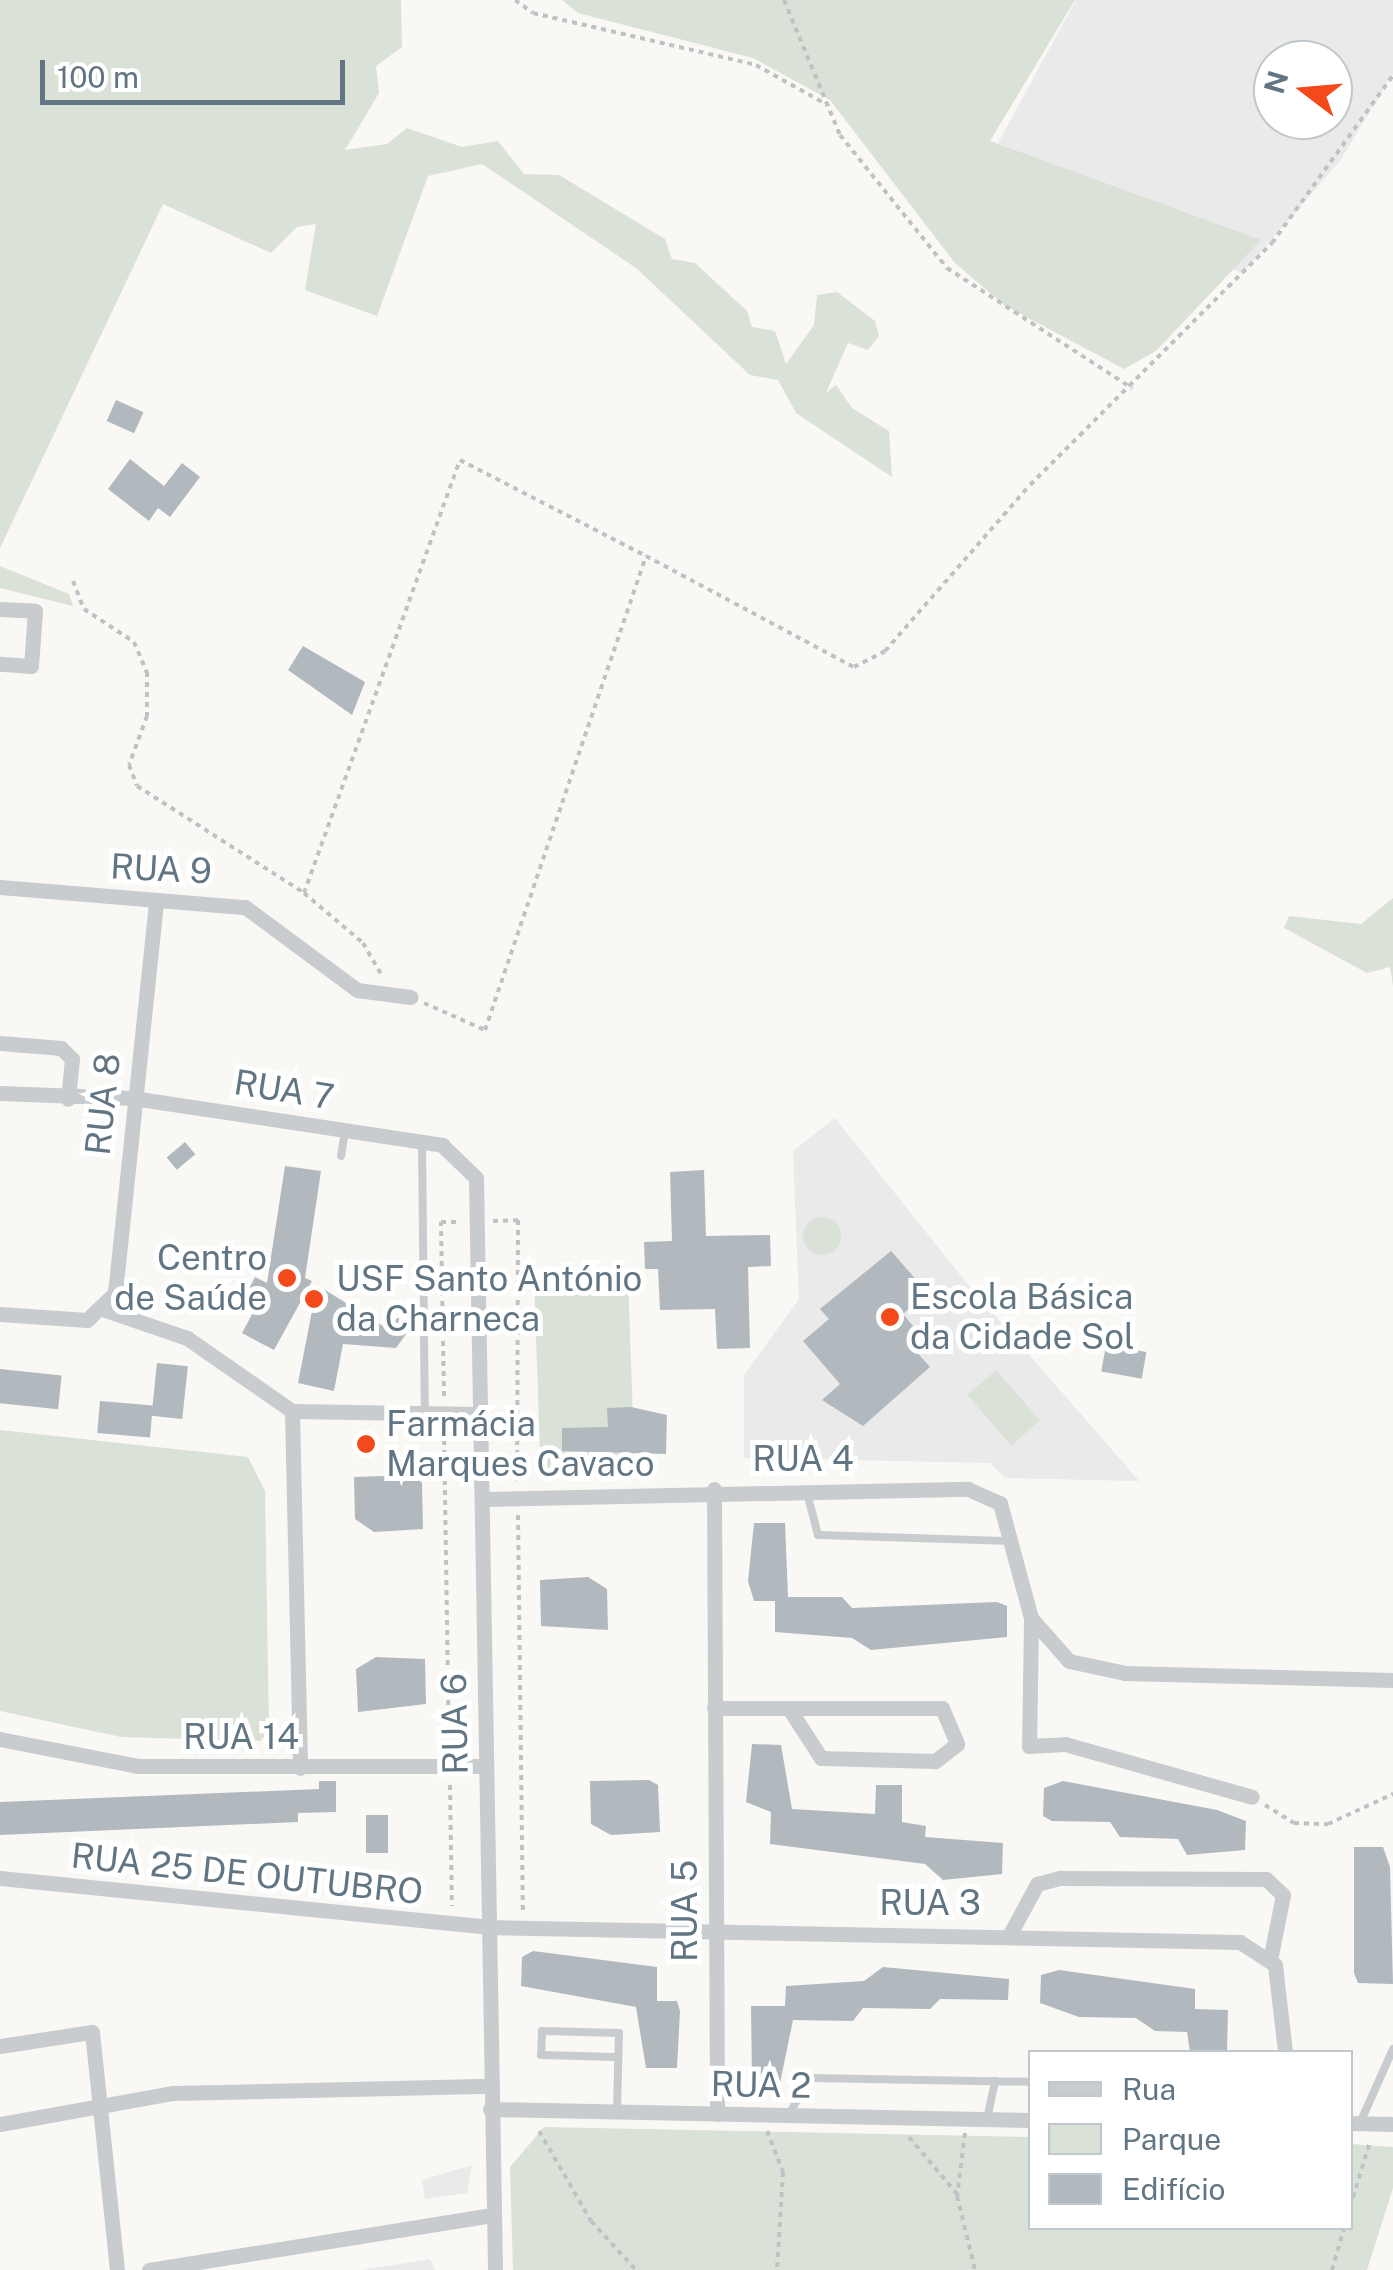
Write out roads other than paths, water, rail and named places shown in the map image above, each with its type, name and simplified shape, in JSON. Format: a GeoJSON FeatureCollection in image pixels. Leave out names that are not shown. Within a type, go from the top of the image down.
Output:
{"type":"FeatureCollection","features":[{"type":"Feature","properties":{"kind":"street"},"geometry":{"type":"LineString","coordinates":[[0,609],[36,611],[30,666],[0,664]]}},
{"type":"Feature","properties":{"kind":"street","name":"RUA 9"},"geometry":{"type":"LineString","coordinates":[[0,887],[245,907],[357,990],[411,996]]}},
{"type":"Feature","properties":{"kind":"street","name":"RUA 8"},"geometry":{"type":"LineString","coordinates":[[104,1310],[115,1293],[156,901]]}},
{"type":"Feature","properties":{"kind":"street"},"geometry":{"type":"LineString","coordinates":[[0,1043],[60,1048],[72,1059],[68,1100]]}},
{"type":"Feature","properties":{"kind":"street","name":"RUA 7"},"geometry":{"type":"LineString","coordinates":[[0,1093],[68,1100],[133,1098],[422,1142],[461,1155],[476,1178]]}},
{"type":"Feature","properties":{"kind":"street","name":"RUA 6"},"geometry":{"type":"LineString","coordinates":[[476,1178],[494,2270]]}},
{"type":"Feature","properties":{"kind":"street"},"geometry":{"type":"LineString","coordinates":[[0,1314],[87,1320],[104,1310],[186,1338],[292,1412],[480,1414]]}},
{"type":"Feature","properties":{"kind":"street"},"geometry":{"type":"LineString","coordinates":[[292,1412],[300,1768]]}},
{"type":"Feature","properties":{"kind":"street","name":"RUA 4"},"geometry":{"type":"LineString","coordinates":[[482,1499],[714,1489],[988,1494],[1006,1520],[1005,1541],[1031,1618]]}},
{"type":"Feature","properties":{"kind":"street","name":"RUA 5"},"geometry":{"type":"LineString","coordinates":[[714,1489],[716,2114]]}},
{"type":"Feature","properties":{"kind":"street"},"geometry":{"type":"LineString","coordinates":[[1031,1618],[1052,1652],[1092,1669],[1393,1680]]}},
{"type":"Feature","properties":{"kind":"street"},"geometry":{"type":"LineString","coordinates":[[1031,1618],[1029,1746],[1065,1744],[1252,1797]]}},
{"type":"Feature","properties":{"kind":"street"},"geometry":{"type":"LineString","coordinates":[[714,1708],[942,1708],[956,1744],[935,1761],[821,1758],[790,1710]]}},
{"type":"Feature","properties":{"kind":"street","name":"RUA 14"},"geometry":{"type":"LineString","coordinates":[[0,1739],[137,1766],[485,1766]]}},
{"type":"Feature","properties":{"kind":"street","name":"RUA 25 DE OUTUBRO"},"geometry":{"type":"LineString","coordinates":[[0,1878],[488,1928]]}},
{"type":"Feature","properties":{"kind":"street"},"geometry":{"type":"LineString","coordinates":[[1010,1934],[1037,1884],[1060,1878],[1266,1879],[1283,1895],[1270,1960],[1284,1991],[1285,2050]]}},
{"type":"Feature","properties":{"kind":"street","name":"RUA 3"},"geometry":{"type":"LineString","coordinates":[[488,1928],[1010,1934],[1240,1942],[1270,1960]]}},
{"type":"Feature","properties":{"kind":"street"},"geometry":{"type":"LineString","coordinates":[[0,2046],[92,2032],[104,2099],[117,2270]]}},
{"type":"Feature","properties":{"kind":"street"},"geometry":{"type":"LineString","coordinates":[[0,2124],[104,2099],[490,2086]]}},
{"type":"Feature","properties":{"kind":"street","name":"RUA 2"},"geometry":{"type":"LineString","coordinates":[[490,2109],[1028,2120]]}},
{"type":"Feature","properties":{"kind":"street"},"geometry":{"type":"LineString","coordinates":[[1355,2123],[1393,2124]]}},
{"type":"Feature","properties":{"kind":"street"},"geometry":{"type":"LineString","coordinates":[[149,2270],[492,2216]]}},
{"type":"Feature","properties":{"kind":"lane"},"geometry":{"type":"LineString","coordinates":[[341,1156],[345,1130]]}},
{"type":"Feature","properties":{"kind":"lane"},"geometry":{"type":"LineString","coordinates":[[422,1142],[425,1415]]}},
{"type":"Feature","properties":{"kind":"lane"},"geometry":{"type":"LineString","coordinates":[[806,1489],[818,1535],[1005,1541]]}},
{"type":"Feature","properties":{"kind":"lane"},"geometry":{"type":"LineString","coordinates":[[617,2112],[619,2033],[542,2031],[541,2056],[618,2057]]}},
{"type":"Feature","properties":{"kind":"lane"},"geometry":{"type":"LineString","coordinates":[[1355,2123],[1393,2049]]}},
{"type":"Feature","properties":{"kind":"lane"},"geometry":{"type":"LineString","coordinates":[[1381,2072],[1393,2072]]}},
{"type":"Feature","properties":{"kind":"lane"},"geometry":{"type":"LineString","coordinates":[[788,2116],[810,2078],[1028,2082]]}},
{"type":"Feature","properties":{"kind":"lane"},"geometry":{"type":"LineString","coordinates":[[987,2119],[995,2081]]}},
{"type":"Feature","properties":{"kind":"place","name":"Centro de Saúde"},"geometry":{"type":"Point","coordinates":[287,1278]}},
{"type":"Feature","properties":{"kind":"place","name":"USF Santo António da Charneca"},"geometry":{"type":"Point","coordinates":[314,1299]}},
{"type":"Feature","properties":{"kind":"place","name":"Escola Básica da Cidade Sol"},"geometry":{"type":"Point","coordinates":[890,1317]}},
{"type":"Feature","properties":{"kind":"place","name":"Farmácia Marques Cavaco"},"geometry":{"type":"Point","coordinates":[366,1444]}}]}
